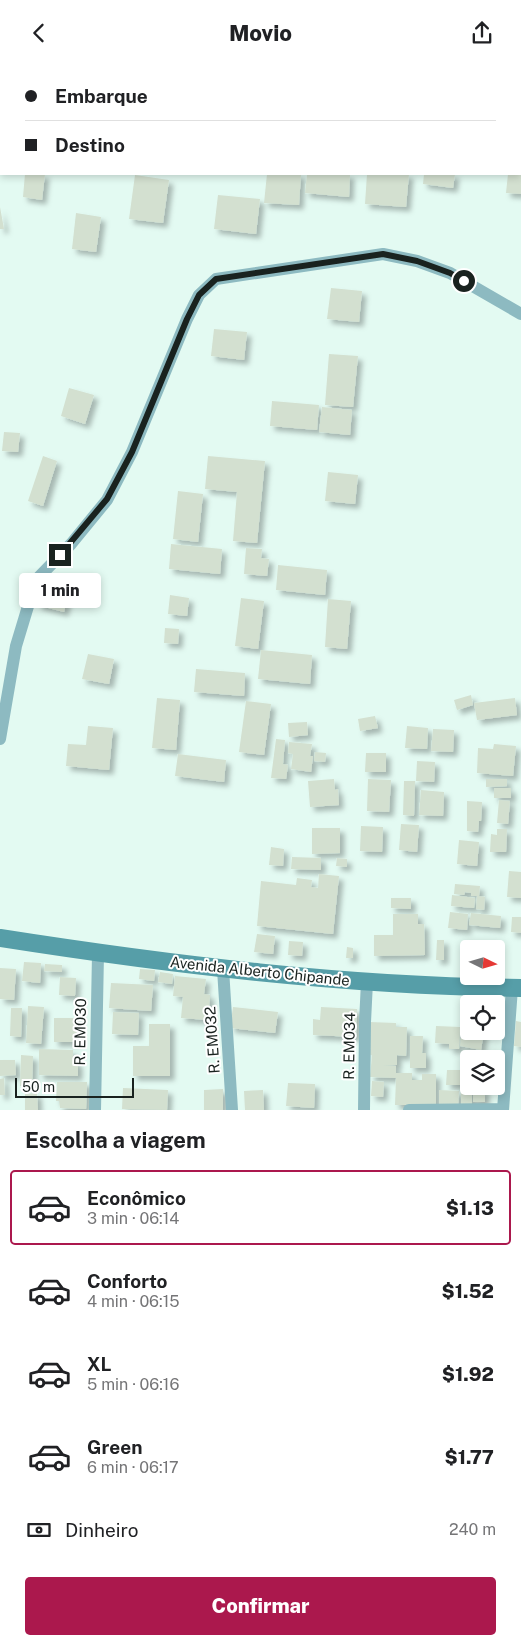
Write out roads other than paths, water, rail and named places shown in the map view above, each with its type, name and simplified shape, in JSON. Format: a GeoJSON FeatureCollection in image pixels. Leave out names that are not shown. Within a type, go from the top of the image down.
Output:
{"type":"FeatureCollection","features":[{"type":"Feature","properties":{"kind":"main road","name":"Avenida Alberto Chipande"},"geometry":{"type":"LineString","coordinates":[[0,938],[98,954],[223,969],[367,982],[517,988]]}},
{"type":"Feature","properties":{"kind":"street"},"geometry":{"type":"LineString","coordinates":[[0,739],[16,646],[39,577],[71,544],[107,499],[132,452],[187,319],[199,295],[216,279],[383,254],[417,261],[450,273],[521,314]]}},
{"type":"Feature","properties":{"kind":"street","name":"R. EM030"},"geometry":{"type":"LineString","coordinates":[[95,1110],[98,954]]}},
{"type":"Feature","properties":{"kind":"street","name":"R. EM032"},"geometry":{"type":"LineString","coordinates":[[223,969],[232,1110]]}},
{"type":"Feature","properties":{"kind":"street","name":"R. EM034"},"geometry":{"type":"LineString","coordinates":[[364,1110],[367,982]]}},
{"type":"Feature","properties":{"kind":"street"},"geometry":{"type":"LineString","coordinates":[[409,1110],[503,1110],[517,988]]}}]}
